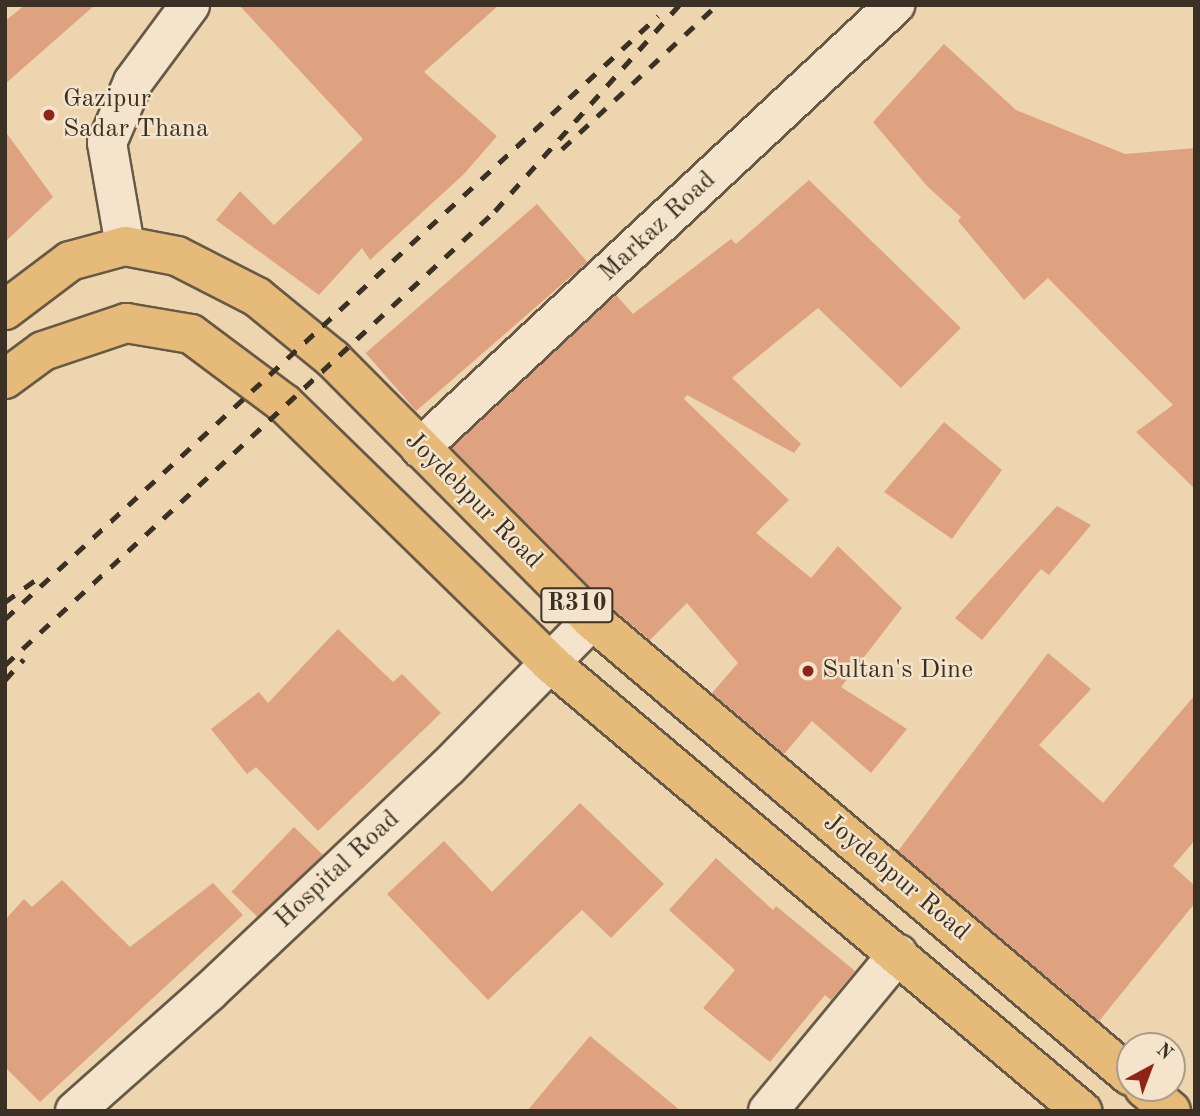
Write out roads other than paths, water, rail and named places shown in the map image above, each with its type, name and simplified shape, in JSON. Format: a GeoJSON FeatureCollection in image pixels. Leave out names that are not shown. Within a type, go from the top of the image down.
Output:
{"type":"FeatureCollection","features":[{"type":"Feature","properties":{"kind":"main road"},"geometry":{"type":"LineString","coordinates":[[125,246],[107,143],[133,82],[190,5]]}},
{"type":"Feature","properties":{"kind":"main road","name":"Markaz Road"},"geometry":{"type":"LineString","coordinates":[[420,448],[895,5]]}},
{"type":"Feature","properties":{"kind":"main road","name":"Joydebpur Road"},"geometry":{"type":"LineString","coordinates":[[5,310],[70,261],[125,246],[177,256],[257,297],[309,337],[593,620],[1116,1064]]}},
{"type":"Feature","properties":{"kind":"main road","name":"R310"},"geometry":{"type":"LineString","coordinates":[[5,379],[43,351],[126,323],[191,334],[277,397],[550,663],[1082,1111]]}},
{"type":"Feature","properties":{"kind":"main road","name":"Hospital Road"},"geometry":{"type":"LineString","coordinates":[[75,1111],[209,992],[593,620]]}},
{"type":"Feature","properties":{"kind":"main road"},"geometry":{"type":"LineString","coordinates":[[768,1111],[898,954]]}},
{"type":"Feature","properties":{"kind":"railway"},"geometry":{"type":"LineString","coordinates":[[5,665],[495,211],[679,5]]}},
{"type":"Feature","properties":{"kind":"railway"},"geometry":{"type":"LineString","coordinates":[[562,149],[717,5]]}},
{"type":"Feature","properties":{"kind":"railway"},"geometry":{"type":"LineString","coordinates":[[5,619],[658,16]]}},
{"type":"Feature","properties":{"kind":"railway"},"geometry":{"type":"LineString","coordinates":[[5,602],[35,580]]}},
{"type":"Feature","properties":{"kind":"railway"},"geometry":{"type":"LineString","coordinates":[[5,680],[24,659]]}},
{"type":"Feature","properties":{"kind":"place","name":"Gazipur Sadar Thana"},"geometry":{"type":"Point","coordinates":[49,115]}},
{"type":"Feature","properties":{"kind":"place","name":"Sultan's Dine"},"geometry":{"type":"Point","coordinates":[808,671]}}]}
